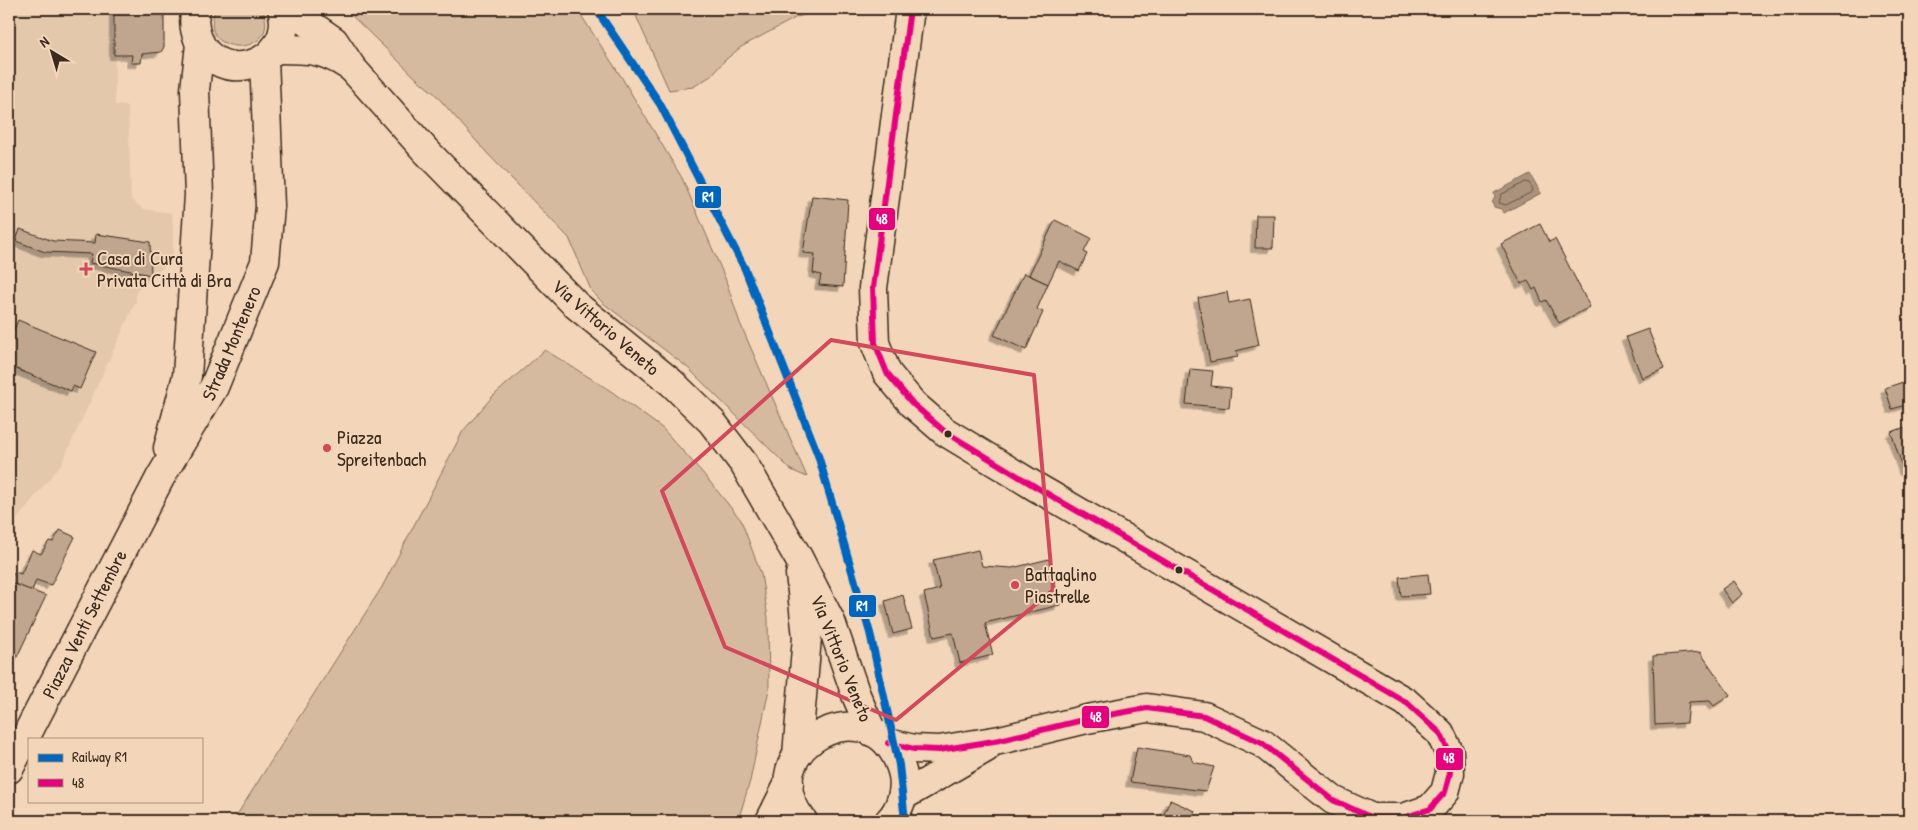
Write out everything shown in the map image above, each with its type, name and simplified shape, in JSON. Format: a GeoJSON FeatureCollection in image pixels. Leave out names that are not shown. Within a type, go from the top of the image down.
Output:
{"type":"FeatureCollection","features":[{"type":"Feature","properties":{"kind":"main road"},"geometry":{"type":"LineString","coordinates":[[196,9],[194,16],[195,31],[200,44]]}},
{"type":"Feature","properties":{"kind":"main road"},"geometry":{"type":"LineString","coordinates":[[269,54],[281,39],[284,28],[282,9]]}},
{"type":"Feature","properties":{"kind":"main road","name":"Via Vittorio Veneto"},"geometry":{"type":"LineString","coordinates":[[288,9],[334,41],[352,68],[426,151],[576,306],[672,383],[712,422],[744,464],[798,557],[830,622],[856,695],[880,738],[899,759],[904,777],[903,796]]}},
{"type":"Feature","properties":{"kind":"main road"},"geometry":{"type":"LineString","coordinates":[[770,821],[789,783],[791,768],[797,755],[808,742],[822,732],[839,727],[856,727],[880,738],[914,749],[939,750],[1000,740],[1087,719],[1147,708],[1204,716],[1262,743],[1332,800],[1372,818],[1403,818],[1430,810],[1445,792],[1450,772],[1449,752],[1440,734],[1406,702],[1036,487],[944,431],[913,404],[887,373],[875,343],[873,288],[910,9]]}},
{"type":"Feature","properties":{"kind":"main road","name":"Via Vittorio Veneto"},"geometry":{"type":"LineString","coordinates":[[200,44],[210,56],[222,63],[236,66],[250,65],[269,54],[309,48],[335,57],[352,68]]}},
{"type":"Feature","properties":{"kind":"main road","name":"Strada Montenero"},"geometry":{"type":"LineString","coordinates":[[160,478],[187,376],[199,195],[195,90],[200,44]]}},
{"type":"Feature","properties":{"kind":"main road","name":"Strada Montenero"},"geometry":{"type":"LineString","coordinates":[[160,478],[214,387],[265,262],[270,206],[269,54]]}},
{"type":"Feature","properties":{"kind":"main road","name":"Piazza Venti Settembre"},"geometry":{"type":"LineString","coordinates":[[9,769],[160,478]]}},
{"type":"Feature","properties":{"kind":"main road","name":"Via Vittorio Veneto"},"geometry":{"type":"LineString","coordinates":[[797,755],[807,637],[798,557]]}},
{"type":"Feature","properties":{"kind":"main road"},"geometry":{"type":"LineString","coordinates":[[889,821],[895,814],[903,796],[1000,740]]}},
{"type":"Feature","properties":{"kind":"main road"},"geometry":{"type":"LineString","coordinates":[[789,783],[794,806],[803,821]]}},
{"type":"Feature","properties":{"kind":"highlighted area"},"geometry":{"type":"Polygon","coordinates":[[[831,340],[1034,375],[1053,590],[896,720],[725,647],[662,491],[831,340]]]}},
{"type":"Feature","properties":{"kind":"shaded area","name":"Casa di Cura Privata Città di Bra"},"geometry":{"type":"Polygon","coordinates":[[[9,9],[114,9],[115,105],[128,106],[131,199],[143,209],[172,213],[173,259],[136,292],[136,301],[62,463],[9,529],[9,9]]]}},
{"type":"Feature","properties":{"kind":"shaded area"},"geometry":{"type":"Polygon","coordinates":[[[216,9],[262,9],[266,25],[261,37],[251,44],[239,46],[227,44],[217,37],[212,25],[216,9]]]}},
{"type":"Feature","properties":{"kind":"shaded area"},"geometry":{"type":"Polygon","coordinates":[[[345,9],[577,9],[622,78],[682,178],[725,278],[740,323],[807,477],[791,470],[687,367],[603,303],[591,290],[569,238],[486,152],[435,94],[345,9]]]}},
{"type":"Feature","properties":{"kind":"shaded area"},"geometry":{"type":"Polygon","coordinates":[[[633,9],[825,9],[797,17],[741,47],[724,61],[711,76],[693,87],[669,90],[633,9]]]}},
{"type":"Feature","properties":{"kind":"shaded area"},"geometry":{"type":"Polygon","coordinates":[[[545,350],[608,389],[662,428],[701,471],[741,520],[761,574],[768,618],[769,689],[750,781],[738,821],[233,821],[382,587],[463,431],[492,397],[545,350]]]}},
{"type":"Feature","properties":{"kind":"water"},"geometry":{"type":"Polygon","coordinates":[[[1530,174],[1541,193],[1504,213],[1501,209],[1494,207],[1492,203],[1495,197],[1494,193],[1530,174]]]}},
{"type":"Feature","properties":{"kind":"building"},"geometry":{"type":"Polygon","coordinates":[[[114,9],[164,9],[164,47],[161,52],[142,54],[141,63],[131,63],[132,55],[114,55],[114,9]]]}},
{"type":"Feature","properties":{"kind":"building"},"geometry":{"type":"Polygon","coordinates":[[[812,196],[848,200],[843,287],[819,285],[821,275],[813,273],[815,254],[803,253],[812,196]]]}},
{"type":"Feature","properties":{"kind":"building"},"geometry":{"type":"Polygon","coordinates":[[[1256,215],[1274,215],[1273,248],[1255,248],[1256,215]]]}},
{"type":"Feature","properties":{"kind":"building"},"geometry":{"type":"Polygon","coordinates":[[[1055,220],[1091,238],[1084,252],[1087,254],[1079,271],[1059,261],[1048,284],[1029,275],[1055,220]]]}},
{"type":"Feature","properties":{"kind":"building"},"geometry":{"type":"Polygon","coordinates":[[[1540,224],[1549,242],[1555,239],[1590,307],[1559,323],[1546,300],[1542,302],[1536,288],[1533,290],[1528,281],[1521,284],[1501,244],[1540,224]]]}},
{"type":"Feature","properties":{"kind":"building"},"geometry":{"type":"Polygon","coordinates":[[[20,229],[53,241],[95,243],[96,234],[150,242],[151,275],[90,263],[92,254],[45,252],[16,241],[20,229]]]}},
{"type":"Feature","properties":{"kind":"building"},"geometry":{"type":"Polygon","coordinates":[[[1024,273],[1048,284],[1037,309],[1043,312],[1026,350],[994,335],[1024,273]]]}},
{"type":"Feature","properties":{"kind":"building"},"geometry":{"type":"Polygon","coordinates":[[[1227,292],[1229,303],[1250,299],[1259,345],[1236,351],[1238,357],[1210,362],[1198,298],[1227,292]]]}},
{"type":"Feature","properties":{"kind":"building"},"geometry":{"type":"Polygon","coordinates":[[[18,320],[96,352],[80,389],[73,386],[71,391],[9,366],[9,342],[18,320]]]}},
{"type":"Feature","properties":{"kind":"building"},"geometry":{"type":"Polygon","coordinates":[[[1648,329],[1664,369],[1642,378],[1626,337],[1648,329]]]}},
{"type":"Feature","properties":{"kind":"building"},"geometry":{"type":"Polygon","coordinates":[[[1190,369],[1213,371],[1211,386],[1231,388],[1229,408],[1186,404],[1190,369]]]}},
{"type":"Feature","properties":{"kind":"building"},"geometry":{"type":"Polygon","coordinates":[[[1909,380],[1909,404],[1892,409],[1885,388],[1909,380]]]}},
{"type":"Feature","properties":{"kind":"building"},"geometry":{"type":"Polygon","coordinates":[[[1909,426],[1909,470],[1904,471],[1891,432],[1909,426]]]}},
{"type":"Feature","properties":{"kind":"building"},"geometry":{"type":"Polygon","coordinates":[[[60,530],[75,537],[51,585],[36,580],[32,591],[9,582],[9,579],[15,572],[21,574],[32,550],[41,554],[49,541],[53,542],[60,530]]]}},
{"type":"Feature","properties":{"kind":"building"},"geometry":{"type":"Polygon","coordinates":[[[978,550],[982,566],[1012,568],[1049,559],[1060,605],[985,623],[993,655],[960,663],[953,633],[934,637],[924,593],[940,589],[933,560],[978,550]]]}},
{"type":"Feature","properties":{"kind":"building"},"geometry":{"type":"Polygon","coordinates":[[[1428,574],[1430,594],[1401,596],[1399,577],[1428,574]]]}},
{"type":"Feature","properties":{"kind":"building"},"geometry":{"type":"Polygon","coordinates":[[[1734,581],[1743,594],[1732,603],[1722,589],[1734,581]]]}},
{"type":"Feature","properties":{"kind":"building"},"geometry":{"type":"Polygon","coordinates":[[[9,582],[46,596],[16,659],[9,656],[9,582]]]}},
{"type":"Feature","properties":{"kind":"building"},"geometry":{"type":"Polygon","coordinates":[[[903,595],[912,629],[893,634],[885,601],[903,595]]]}},
{"type":"Feature","properties":{"kind":"building"},"geometry":{"type":"Polygon","coordinates":[[[1700,652],[1730,695],[1714,706],[1710,701],[1689,702],[1687,723],[1655,725],[1653,656],[1700,652]]]}},
{"type":"Feature","properties":{"kind":"building"},"geometry":{"type":"Polygon","coordinates":[[[9,656],[16,659],[9,674],[9,656]]]}},
{"type":"Feature","properties":{"kind":"building"},"geometry":{"type":"Polygon","coordinates":[[[1137,747],[1190,755],[1193,762],[1214,767],[1206,791],[1130,782],[1137,747]]]}},
{"type":"Feature","properties":{"kind":"building"},"geometry":{"type":"Polygon","coordinates":[[[1170,800],[1195,811],[1191,821],[1161,821],[1170,800]]]}},
{"type":"Feature","properties":{"kind":"rail line","name":"R1"},"geometry":{"type":"LineString","coordinates":[[596,9],[660,104],[745,269],[818,455],[870,633],[899,765],[905,821]]}},
{"type":"Feature","properties":{"kind":"transit line","name":"48"},"geometry":{"type":"LineString","coordinates":[[888,743],[914,749],[939,750],[1000,740],[1087,719],[1147,708],[1204,716],[1262,743],[1333,800],[1372,818],[1403,818],[1430,809],[1445,792],[1450,773],[1449,752],[1440,733],[1406,702],[1036,487],[944,431],[913,404],[887,373],[875,343],[873,288],[910,9]]}},
{"type":"Feature","properties":{"kind":"place","name":"Casa di Cura Privata Città di Bra"},"geometry":{"type":"Point","coordinates":[86,269]}},
{"type":"Feature","properties":{"kind":"place","name":"Piazza Spreitenbach"},"geometry":{"type":"Point","coordinates":[327,448]}},
{"type":"Feature","properties":{"kind":"place","name":"Battaglino Piastrelle"},"geometry":{"type":"Point","coordinates":[1015,585]}}]}
